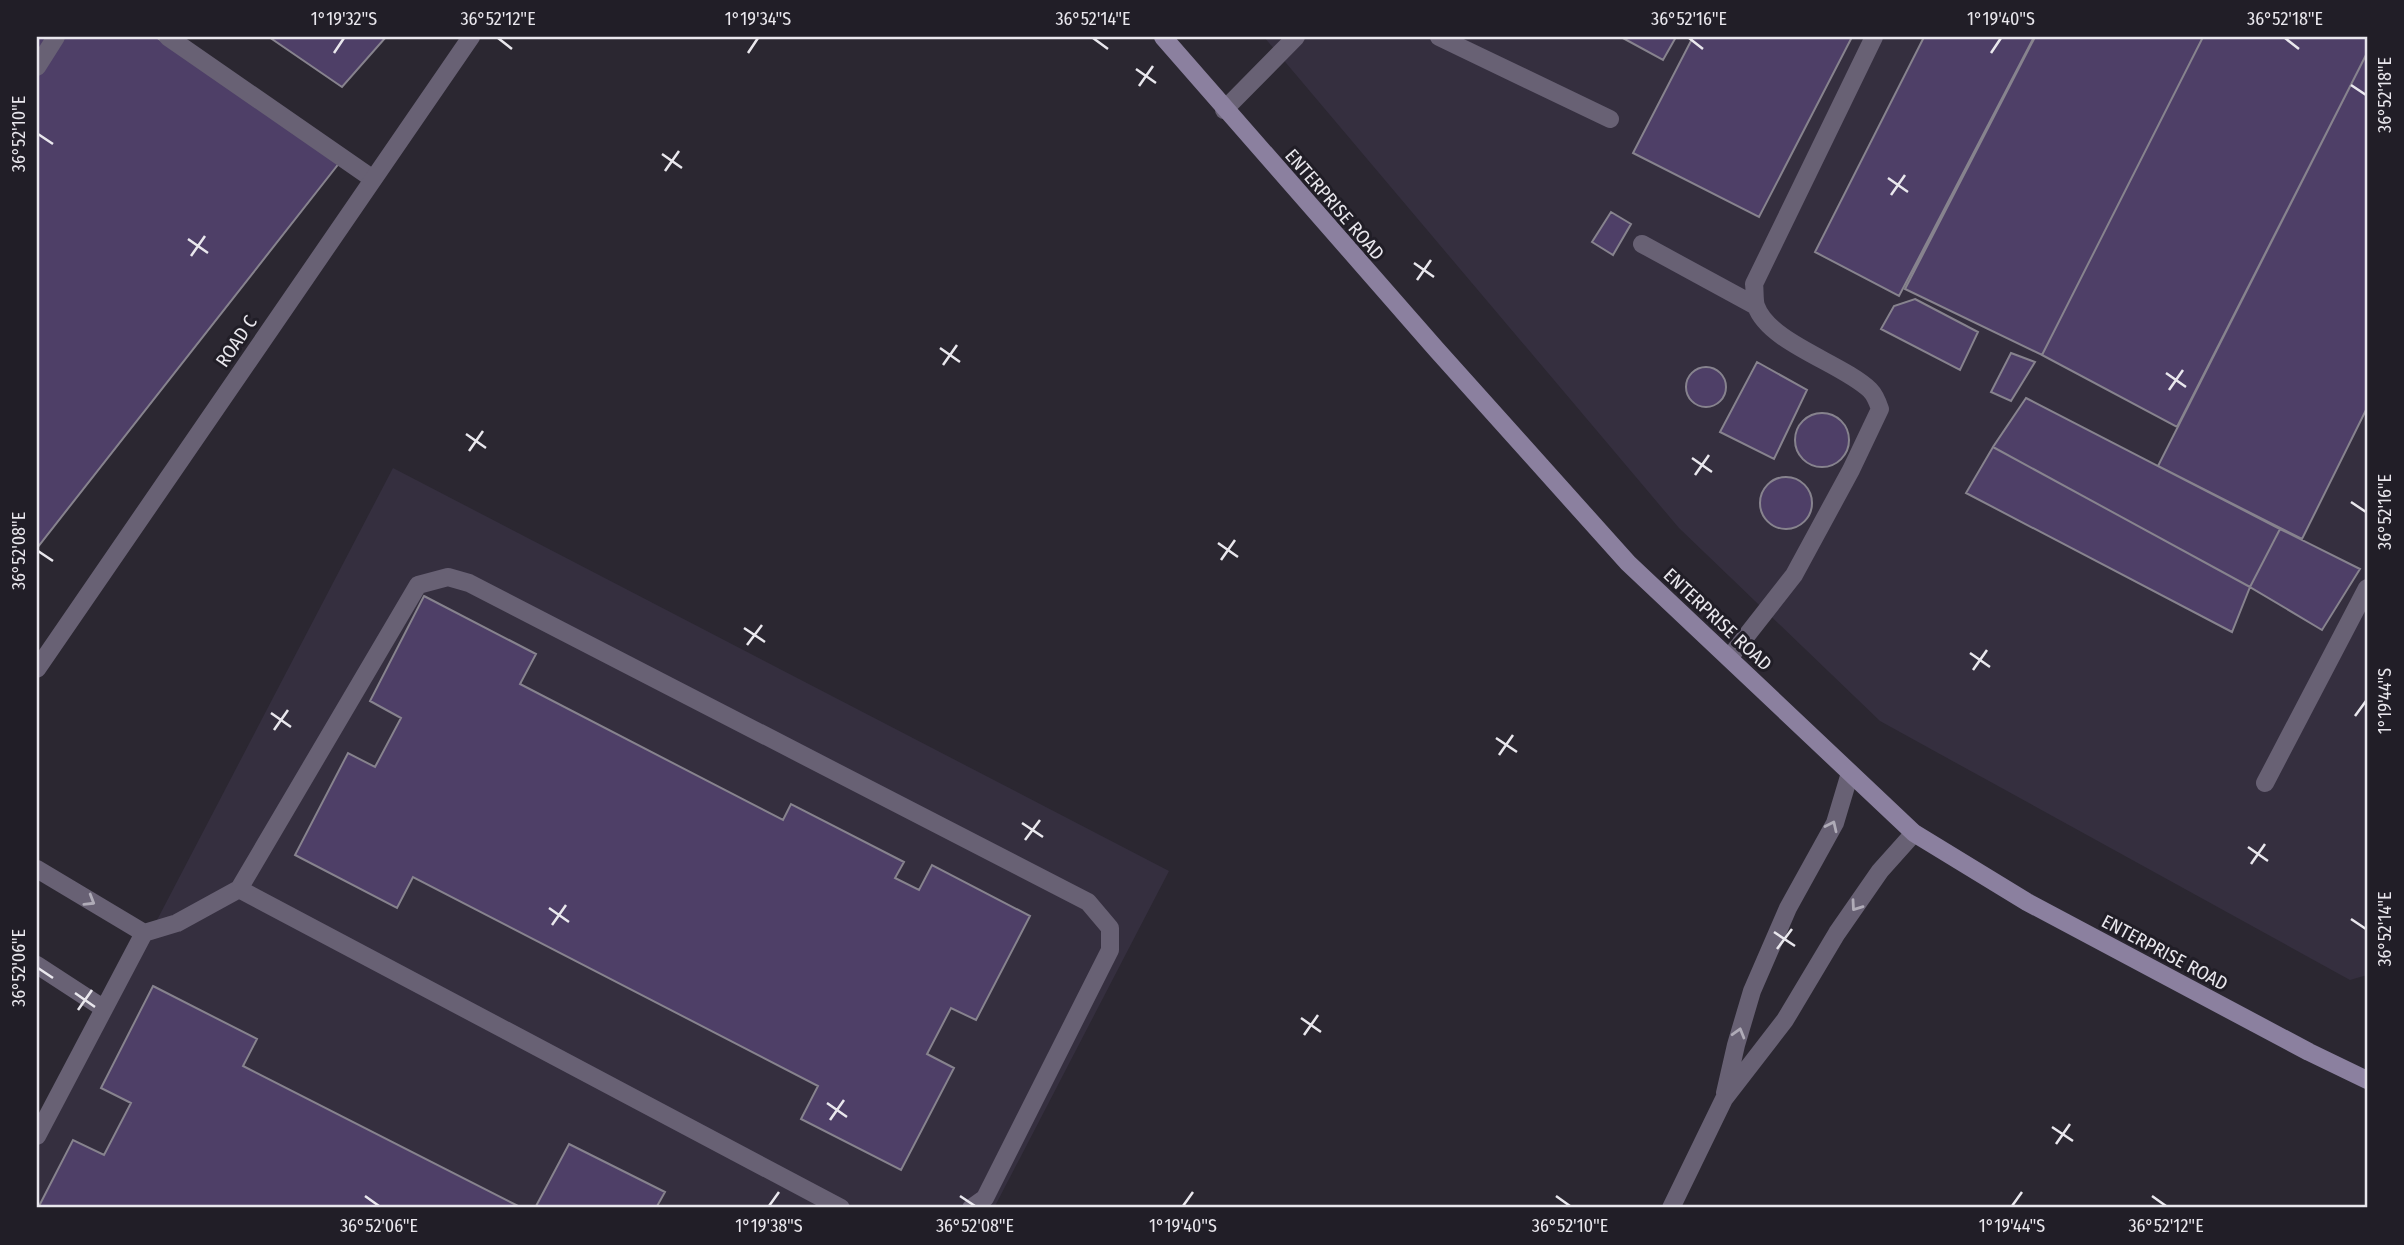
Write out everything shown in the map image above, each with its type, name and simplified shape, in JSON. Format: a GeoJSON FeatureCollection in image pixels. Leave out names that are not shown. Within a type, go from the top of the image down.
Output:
{"type":"FeatureCollection","features":[{"type":"Feature","properties":{"kind":"main road","name":"ENTERPRISE ROAD"},"geometry":{"type":"LineString","coordinates":[[1163,37],[1224,110],[1628,563],[1914,833],[2027,902],[2367,1080]]}},
{"type":"Feature","properties":{"kind":"street"},"geometry":{"type":"LineString","coordinates":[[37,67],[56,37]]}},
{"type":"Feature","properties":{"kind":"street"},"geometry":{"type":"LineString","coordinates":[[168,37],[373,179]]}},
{"type":"Feature","properties":{"kind":"street","name":"ROAD C"},"geometry":{"type":"LineString","coordinates":[[37,669],[471,37]]}},
{"type":"Feature","properties":{"kind":"street"},"geometry":{"type":"LineString","coordinates":[[1224,110],[1296,37]]}},
{"type":"Feature","properties":{"kind":"street"},"geometry":{"type":"LineString","coordinates":[[1439,37],[1610,119]]}},
{"type":"Feature","properties":{"kind":"street"},"geometry":{"type":"LineString","coordinates":[[1756,306],[1754,284],[1874,37]]}},
{"type":"Feature","properties":{"kind":"street"},"geometry":{"type":"LineString","coordinates":[[1642,244],[1756,306],[1770,326],[1795,345],[1841,369],[1872,391],[1880,409],[1851,470],[1794,575],[1729,658]]}},
{"type":"Feature","properties":{"kind":"street"},"geometry":{"type":"LineString","coordinates":[[37,1136],[144,933],[177,923],[239,889],[418,585],[449,577],[469,583],[1088,902],[1110,928],[1110,950],[985,1198],[971,1208]]}},
{"type":"Feature","properties":{"kind":"street"},"geometry":{"type":"LineString","coordinates":[[2265,783],[2367,588]]}},
{"type":"Feature","properties":{"kind":"street"},"geometry":{"type":"LineString","coordinates":[[1724,1100],[1752,991],[1788,908],[1835,823],[1850,773]]}},
{"type":"Feature","properties":{"kind":"street"},"geometry":{"type":"LineString","coordinates":[[1671,1208],[1724,1100],[1785,1020],[1837,933],[1880,871],[1914,833]]}},
{"type":"Feature","properties":{"kind":"street"},"geometry":{"type":"LineString","coordinates":[[37,869],[144,933]]}},
{"type":"Feature","properties":{"kind":"street"},"geometry":{"type":"LineString","coordinates":[[239,889],[841,1208]]}},
{"type":"Feature","properties":{"kind":"street"},"geometry":{"type":"LineString","coordinates":[[37,965],[103,1008]]}},
{"type":"Feature","properties":{"kind":"shaded area"},"geometry":{"type":"Polygon","coordinates":[[[1264,37],[2367,37],[2367,975],[2350,980],[1880,721],[1679,528],[1264,37]]]}},
{"type":"Feature","properties":{"kind":"shaded area"},"geometry":{"type":"Polygon","coordinates":[[[393,468],[1169,871],[994,1208],[37,1208],[37,1150],[393,468]]]}},
{"type":"Feature","properties":{"kind":"building"},"geometry":{"type":"Polygon","coordinates":[[[37,37],[156,37],[340,162],[37,548],[37,37]]]}},
{"type":"Feature","properties":{"kind":"building"},"geometry":{"type":"Polygon","coordinates":[[[269,37],[386,37],[342,87],[269,37]]]}},
{"type":"Feature","properties":{"kind":"building"},"geometry":{"type":"Polygon","coordinates":[[[1621,37],[1676,37],[1663,60],[1621,37]]]}},
{"type":"Feature","properties":{"kind":"building"},"geometry":{"type":"Polygon","coordinates":[[[1693,37],[1852,37],[1759,217],[1633,153],[1693,37]]]}},
{"type":"Feature","properties":{"kind":"building"},"geometry":{"type":"Polygon","coordinates":[[[1924,37],[2034,37],[1899,296],[1815,252],[1924,37]]]}},
{"type":"Feature","properties":{"kind":"building"},"geometry":{"type":"Polygon","coordinates":[[[2035,37],[2203,37],[2042,355],[1905,289],[2035,37]]]}},
{"type":"Feature","properties":{"kind":"building"},"geometry":{"type":"Polygon","coordinates":[[[2203,37],[2367,37],[2367,53],[2177,427],[2042,355],[2203,37]]]}},
{"type":"Feature","properties":{"kind":"building"},"geometry":{"type":"Polygon","coordinates":[[[2367,53],[2367,408],[2302,539],[2158,466],[2367,53]]]}},
{"type":"Feature","properties":{"kind":"building"},"geometry":{"type":"Polygon","coordinates":[[[1611,212],[1631,224],[1613,255],[1592,242],[1611,212]]]}},
{"type":"Feature","properties":{"kind":"building"},"geometry":{"type":"Polygon","coordinates":[[[1915,299],[1978,332],[1960,370],[1881,329],[1894,306],[1915,299]]]}},
{"type":"Feature","properties":{"kind":"building"},"geometry":{"type":"Polygon","coordinates":[[[2011,353],[2035,362],[2011,401],[1991,392],[2011,353]]]}},
{"type":"Feature","properties":{"kind":"building"},"geometry":{"type":"Polygon","coordinates":[[[1757,362],[1807,390],[1774,459],[1720,432],[1757,362]]]}},
{"type":"Feature","properties":{"kind":"building"},"geometry":{"type":"Polygon","coordinates":[[[1706,367],[1720,373],[1726,387],[1720,401],[1706,407],[1692,401],[1686,387],[1692,373],[1706,367]]]}},
{"type":"Feature","properties":{"kind":"building"},"geometry":{"type":"Polygon","coordinates":[[[2026,398],[2280,529],[2250,587],[1993,447],[2026,398]]]}},
{"type":"Feature","properties":{"kind":"building"},"geometry":{"type":"Polygon","coordinates":[[[1822,413],[1841,421],[1849,440],[1841,459],[1822,467],[1803,459],[1795,440],[1803,421],[1822,413]]]}},
{"type":"Feature","properties":{"kind":"building"},"geometry":{"type":"Polygon","coordinates":[[[1993,447],[2250,587],[2232,632],[1966,493],[1993,447]]]}},
{"type":"Feature","properties":{"kind":"building"},"geometry":{"type":"Polygon","coordinates":[[[1786,477],[1796,479],[1804,485],[1810,493],[1810,513],[1804,521],[1796,527],[1786,529],[1776,527],[1768,521],[1762,513],[1760,503],[1762,493],[1768,485],[1776,479],[1786,477]]]}},
{"type":"Feature","properties":{"kind":"building"},"geometry":{"type":"Polygon","coordinates":[[[2280,529],[2360,569],[2322,630],[2250,587],[2280,529]]]}},
{"type":"Feature","properties":{"kind":"building"},"geometry":{"type":"Polygon","coordinates":[[[424,596],[536,654],[520,684],[783,820],[791,804],[904,862],[895,878],[919,890],[932,865],[1030,916],[976,1020],[951,1008],[927,1054],[954,1068],[901,1170],[801,1119],[818,1086],[413,877],[397,908],[295,855],[348,753],[375,767],[401,718],[370,701],[424,596]]]}},
{"type":"Feature","properties":{"kind":"building"},"geometry":{"type":"Polygon","coordinates":[[[153,986],[257,1039],[243,1066],[522,1208],[38,1208],[73,1140],[104,1155],[131,1103],[101,1088],[153,986]]]}},
{"type":"Feature","properties":{"kind":"building"},"geometry":{"type":"Polygon","coordinates":[[[569,1144],[665,1192],[656,1208],[535,1208],[569,1144]]]}}]}
